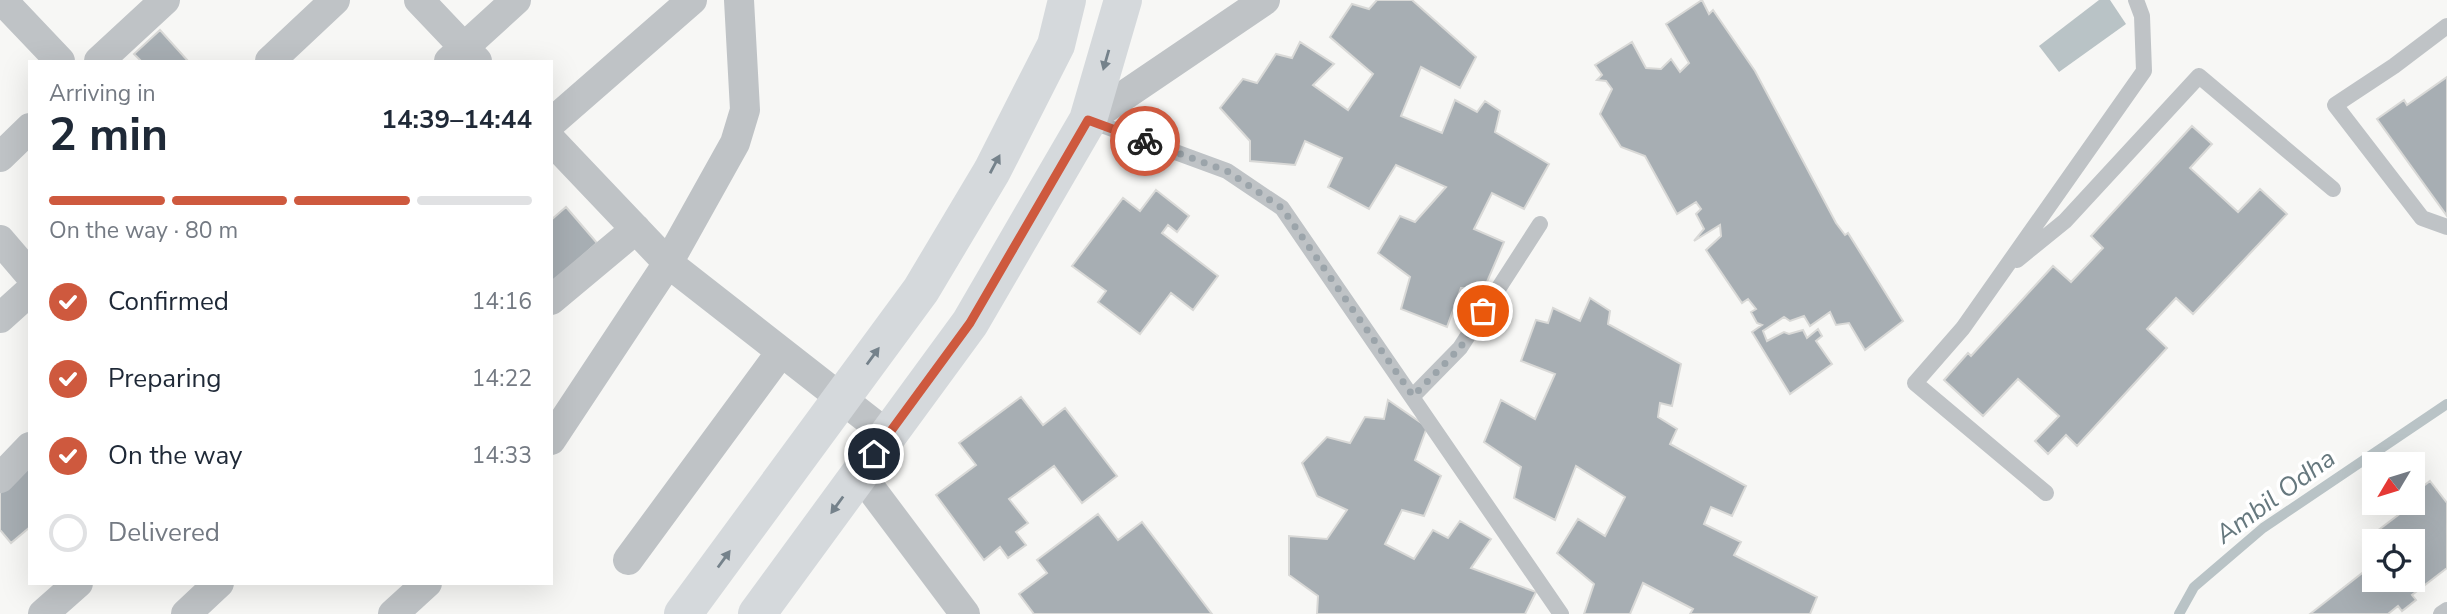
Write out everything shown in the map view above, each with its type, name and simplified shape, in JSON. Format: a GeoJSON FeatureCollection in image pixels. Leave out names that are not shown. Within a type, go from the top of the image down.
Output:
{"type":"FeatureCollection","features":[{"type":"Feature","properties":{"kind":"main road"},"geometry":{"type":"LineString","coordinates":[[683,614],[921,290],[992,171],[1056,45],[1067,0]]}},
{"type":"Feature","properties":{"kind":"main road"},"geometry":{"type":"LineString","coordinates":[[757,614],[970,323],[1088,120],[1123,0]]}},
{"type":"Feature","properties":{"kind":"street"},"geometry":{"type":"LineString","coordinates":[[2,0],[59,60]]}},
{"type":"Feature","properties":{"kind":"street"},"geometry":{"type":"LineString","coordinates":[[100,60],[165,0]]}},
{"type":"Feature","properties":{"kind":"street"},"geometry":{"type":"LineString","coordinates":[[271,60],[335,0]]}},
{"type":"Feature","properties":{"kind":"street"},"geometry":{"type":"LineString","coordinates":[[419,0],[463,57],[516,0]]}},
{"type":"Feature","properties":{"kind":"street"},"geometry":{"type":"LineString","coordinates":[[553,121],[692,0]]}},
{"type":"Feature","properties":{"kind":"street"},"geometry":{"type":"LineString","coordinates":[[553,437],[668,263],[740,130],[744,110],[740,0]]}},
{"type":"Feature","properties":{"kind":"street"},"geometry":{"type":"LineString","coordinates":[[1088,120],[1265,0]]}},
{"type":"Feature","properties":{"kind":"street"},"geometry":{"type":"LineString","coordinates":[[0,157],[28,130]]}},
{"type":"Feature","properties":{"kind":"street"},"geometry":{"type":"LineString","coordinates":[[553,142],[668,263],[888,435]]}},
{"type":"Feature","properties":{"kind":"street"},"geometry":{"type":"LineString","coordinates":[[553,298],[636,229]]}},
{"type":"Feature","properties":{"kind":"street"},"geometry":{"type":"LineString","coordinates":[[0,240],[28,273]]}},
{"type":"Feature","properties":{"kind":"street"},"geometry":{"type":"LineString","coordinates":[[0,318],[28,293]]}},
{"type":"Feature","properties":{"kind":"street"},"geometry":{"type":"LineString","coordinates":[[628,560],[782,352]]}},
{"type":"Feature","properties":{"kind":"street"},"geometry":{"type":"LineString","coordinates":[[0,478],[28,449]]}},
{"type":"Feature","properties":{"kind":"street"},"geometry":{"type":"LineString","coordinates":[[860,474],[965,614]]}},
{"type":"Feature","properties":{"kind":"street"},"geometry":{"type":"LineString","coordinates":[[43,614],[76,585]]}},
{"type":"Feature","properties":{"kind":"street"},"geometry":{"type":"LineString","coordinates":[[186,614],[217,585]]}},
{"type":"Feature","properties":{"kind":"street"},"geometry":{"type":"LineString","coordinates":[[393,614],[424,585]]}},
{"type":"Feature","properties":{"kind":"lane"},"geometry":{"type":"LineString","coordinates":[[2046,493],[1915,383],[1963,328],[2144,71],[2142,16],[2136,0]]}},
{"type":"Feature","properties":{"kind":"lane"},"geometry":{"type":"LineString","coordinates":[[2447,26],[2394,66],[2335,105],[2422,218],[2447,227]]}},
{"type":"Feature","properties":{"kind":"lane"},"geometry":{"type":"LineString","coordinates":[[2002,274],[2065,221],[2199,76],[2333,189]]}},
{"type":"Feature","properties":{"kind":"lane"},"geometry":{"type":"LineString","coordinates":[[1088,120],[1227,171],[1282,208],[1561,614]]}},
{"type":"Feature","properties":{"kind":"lane"},"geometry":{"type":"LineString","coordinates":[[1413,396],[1460,348],[1540,224]]}},
{"type":"Feature","properties":{"kind":"lane"},"geometry":{"type":"LineString","coordinates":[[2441,614],[2447,610]]}},
{"type":"Feature","properties":{"kind":"shaded area"},"geometry":{"type":"Polygon","coordinates":[[[2099,0],[2110,0],[2126,24],[2059,72],[2039,46],[2099,0]]]}},
{"type":"Feature","properties":{"kind":"building"},"geometry":{"type":"Polygon","coordinates":[[[1377,0],[1412,0],[1476,57],[1460,88],[1421,67],[1401,116],[1442,133],[1455,100],[1477,112],[1485,101],[1500,111],[1495,132],[1549,164],[1524,209],[1492,193],[1474,229],[1504,242],[1484,289],[1461,288],[1447,327],[1401,309],[1410,277],[1378,253],[1400,216],[1415,222],[1446,187],[1396,165],[1369,209],[1328,187],[1342,158],[1305,141],[1295,165],[1250,161],[1250,141],[1220,108],[1243,79],[1257,83],[1276,54],[1292,58],[1300,42],[1334,64],[1313,85],[1348,110],[1373,74],[1330,37],[1352,4],[1369,9],[1377,0]]]}},
{"type":"Feature","properties":{"kind":"building"},"geometry":{"type":"Polygon","coordinates":[[[1702,0],[1709,14],[1713,10],[1755,71],[1836,223],[1845,235],[1848,233],[1903,321],[1865,350],[1849,323],[1836,325],[1830,312],[1810,326],[1804,316],[1790,321],[1784,317],[1763,331],[1767,341],[1784,332],[1789,334],[1803,330],[1807,338],[1818,329],[1822,336],[1816,341],[1832,364],[1790,394],[1752,332],[1762,325],[1757,323],[1751,312],[1756,309],[1748,299],[1742,303],[1706,250],[1721,236],[1720,225],[1694,241],[1704,229],[1696,214],[1701,209],[1696,202],[1677,214],[1645,156],[1621,147],[1600,114],[1612,89],[1606,81],[1597,80],[1602,75],[1595,65],[1632,42],[1646,68],[1661,69],[1671,59],[1680,72],[1689,63],[1666,24],[1702,0]]]}},
{"type":"Feature","properties":{"kind":"building"},"geometry":{"type":"Polygon","coordinates":[[[160,30],[187,60],[140,60],[134,54],[160,30]]]}},
{"type":"Feature","properties":{"kind":"building"},"geometry":{"type":"Polygon","coordinates":[[[2447,77],[2447,216],[2377,119],[2404,100],[2407,105],[2447,77]]]}},
{"type":"Feature","properties":{"kind":"building"},"geometry":{"type":"Polygon","coordinates":[[[2192,126],[2212,144],[2190,168],[2238,212],[2260,189],[2287,214],[2193,314],[2176,298],[2147,329],[2167,348],[2077,446],[2066,435],[2048,454],[2035,441],[2059,416],[2018,379],[1983,416],[1944,380],[1968,353],[1971,356],[2053,266],[2071,282],[2103,248],[2091,236],[2192,126]]]}},
{"type":"Feature","properties":{"kind":"building"},"geometry":{"type":"Polygon","coordinates":[[[1156,190],[1189,216],[1177,232],[1168,225],[1162,233],[1218,276],[1193,310],[1171,293],[1140,334],[1098,302],[1106,291],[1072,266],[1123,198],[1140,211],[1156,190]]]}},
{"type":"Feature","properties":{"kind":"building"},"geometry":{"type":"Polygon","coordinates":[[[566,207],[597,243],[553,282],[553,218],[566,207]]]}},
{"type":"Feature","properties":{"kind":"building"},"geometry":{"type":"Polygon","coordinates":[[[1590,298],[1610,311],[1608,324],[1681,364],[1672,406],[1660,403],[1658,417],[1677,429],[1670,444],[1746,486],[1732,516],[1711,507],[1704,524],[1741,542],[1734,555],[1817,597],[1810,614],[1690,614],[1693,609],[1643,583],[1630,614],[1584,614],[1594,584],[1557,553],[1578,519],[1605,536],[1625,497],[1576,466],[1555,520],[1514,498],[1521,467],[1484,442],[1501,400],[1535,419],[1555,374],[1521,361],[1536,320],[1548,323],[1553,308],[1580,321],[1590,298]]]}},
{"type":"Feature","properties":{"kind":"building"},"geometry":{"type":"Polygon","coordinates":[[[1021,397],[1043,425],[1065,408],[1117,476],[1082,503],[1054,466],[1009,499],[1028,523],[1016,532],[1026,545],[1008,558],[1000,547],[984,560],[936,495],[976,465],[959,443],[1021,397]]]}},
{"type":"Feature","properties":{"kind":"building"},"geometry":{"type":"Polygon","coordinates":[[[1388,400],[1427,427],[1415,460],[1441,476],[1424,516],[1402,510],[1385,544],[1414,559],[1433,530],[1448,538],[1460,521],[1491,539],[1471,568],[1536,592],[1525,614],[1317,614],[1318,596],[1289,575],[1289,536],[1327,539],[1347,510],[1317,496],[1302,463],[1327,437],[1350,443],[1365,417],[1384,419],[1388,400]]]}},
{"type":"Feature","properties":{"kind":"building"},"geometry":{"type":"Polygon","coordinates":[[[28,469],[28,529],[11,543],[0,530],[0,493],[28,469]]]}},
{"type":"Feature","properties":{"kind":"building"},"geometry":{"type":"Polygon","coordinates":[[[2430,481],[2447,503],[2447,568],[2425,585],[2425,529],[2380,529],[2398,515],[2425,515],[2426,484],[2430,481]]]}},
{"type":"Feature","properties":{"kind":"building"},"geometry":{"type":"Polygon","coordinates":[[[1098,514],[1118,540],[1142,522],[1212,614],[1034,614],[1019,594],[1047,573],[1037,560],[1098,514]]]}},
{"type":"Feature","properties":{"kind":"building"},"geometry":{"type":"Polygon","coordinates":[[[2362,573],[2362,592],[2416,592],[2412,595],[2416,600],[2402,611],[2398,606],[2388,614],[2310,614],[2362,573]]]}},
{"type":"Feature","properties":{"kind":"waterway","name":"Ambil Odha"},"geometry":{"type":"LineString","coordinates":[[2179,614],[2194,587],[2263,528],[2447,404]]}},
{"type":"Feature","properties":{"kind":"way so far"},"geometry":{"type":"LineString","coordinates":[[1145,141],[1227,171],[1282,208],[1413,396],[1460,348],[1483,311]]}},
{"type":"Feature","properties":{"kind":"route"},"geometry":{"type":"LineString","coordinates":[[874,454],[970,323],[1044,200],[1088,120],[1145,141]]}}]}
